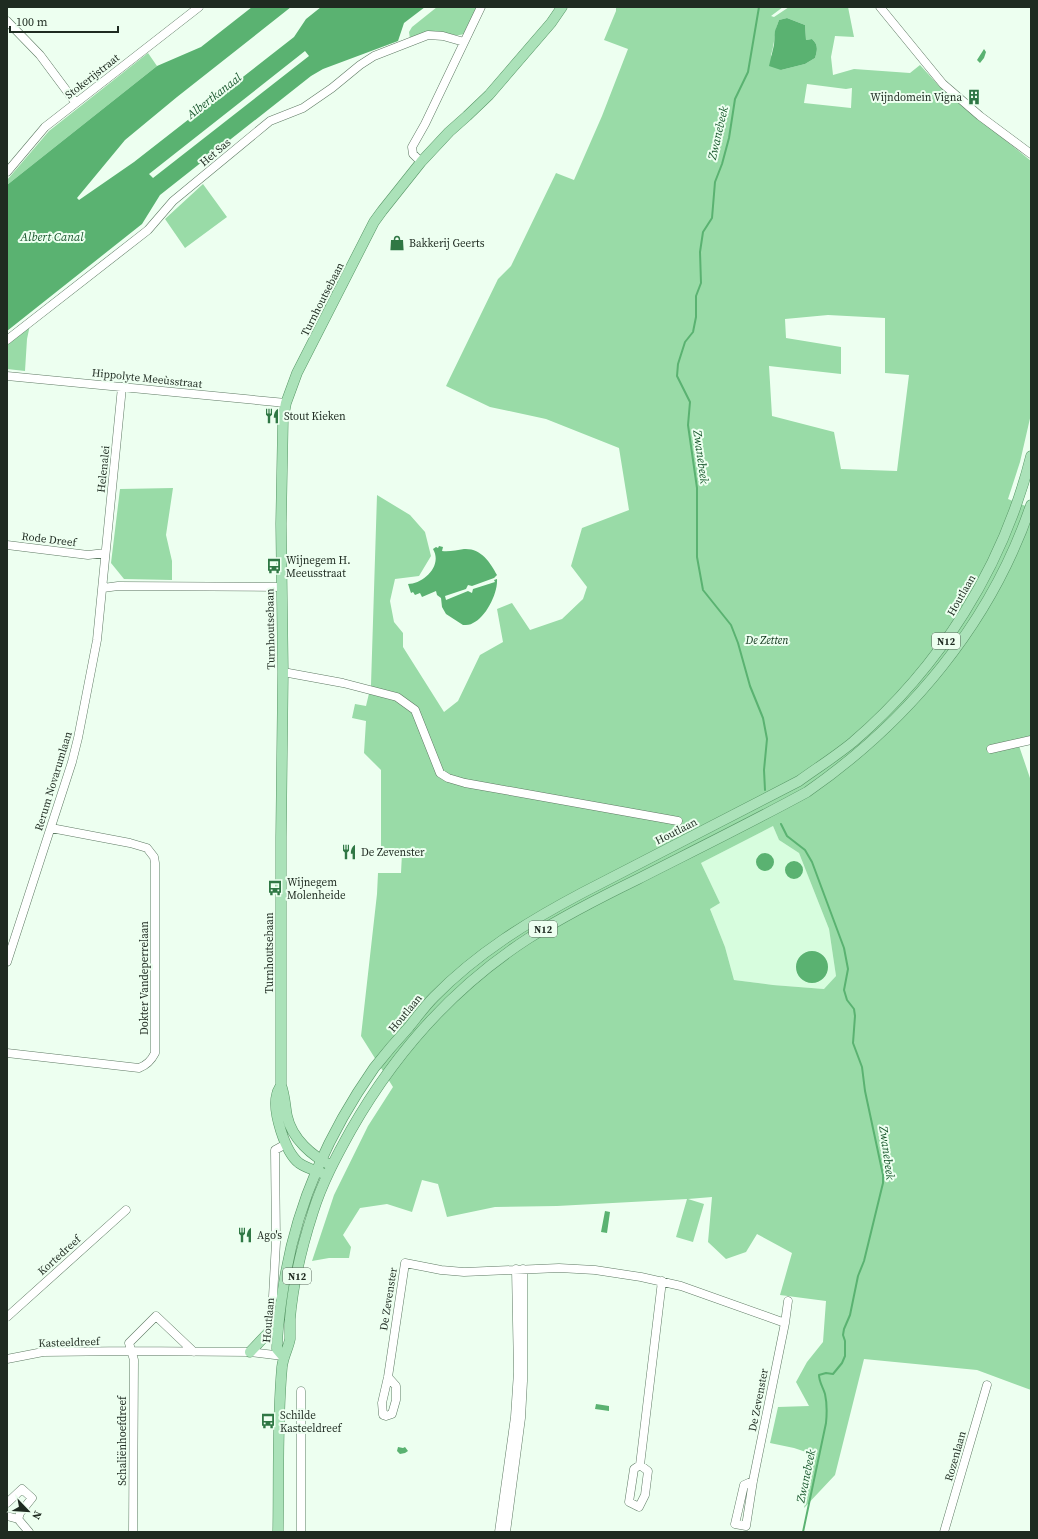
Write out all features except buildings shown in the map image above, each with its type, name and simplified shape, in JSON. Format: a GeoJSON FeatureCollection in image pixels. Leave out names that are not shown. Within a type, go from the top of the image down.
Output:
{"type":"FeatureCollection","features":[{"type":"Feature","properties":{"kind":"main road","name":"Turnhoutsebaan"},"geometry":{"type":"LineString","coordinates":[[332,1166],[309,1151],[296,1137],[288,1119],[284,1093],[281,1085],[280,837],[282,431],[286,403],[297,373],[374,222],[382,210],[421,162],[449,132],[489,95],[551,23],[562,7]]}},
{"type":"Feature","properties":{"kind":"main road","name":"Houtlaan"},"geometry":{"type":"LineString","coordinates":[[1031,456],[1014,511],[987,574],[971,603],[956,627],[926,667],[888,709],[852,742],[799,781],[553,908],[508,936],[486,952],[434,997],[383,1057],[348,1109],[321,1160],[303,1204],[288,1262],[277,1326],[277,1349],[283,1356],[288,1348],[295,1286],[307,1232],[327,1176],[367,1102],[419,1033],[444,1006],[494,962],[531,937],[577,910],[807,792],[834,774],[881,734],[915,699],[967,634],[1012,552],[1031,505]]}},
{"type":"Feature","properties":{"kind":"main road","name":"Turnhoutsebaan"},"geometry":{"type":"LineString","coordinates":[[281,1085],[277,1094],[277,1114],[286,1144],[299,1163],[327,1176]]}},
{"type":"Feature","properties":{"kind":"main road"},"geometry":{"type":"LineString","coordinates":[[286,1144],[296,1137]]}},
{"type":"Feature","properties":{"kind":"main road"},"geometry":{"type":"LineString","coordinates":[[250,1352],[269,1332],[277,1326]]}},
{"type":"Feature","properties":{"kind":"main road","name":"N12"},"geometry":{"type":"LineString","coordinates":[[278,1532],[279,1409],[283,1356]]}},
{"type":"Feature","properties":{"kind":"street","name":"Stokerijstraat"},"geometry":{"type":"LineString","coordinates":[[7,172],[45,127],[75,102],[199,7]]}},
{"type":"Feature","properties":{"kind":"street"},"geometry":{"type":"LineString","coordinates":[[421,162],[413,154],[412,149],[481,7]]}},
{"type":"Feature","properties":{"kind":"street"},"geometry":{"type":"LineString","coordinates":[[880,7],[943,84],[974,111],[1031,154]]}},
{"type":"Feature","properties":{"kind":"street"},"geometry":{"type":"LineString","coordinates":[[7,21],[40,55],[75,102]]}},
{"type":"Feature","properties":{"kind":"street","name":"Het Sas"},"geometry":{"type":"LineString","coordinates":[[7,340],[148,230],[173,202],[270,121],[302,108],[332,88],[360,65],[374,56],[428,36],[443,36],[464,42]]}},
{"type":"Feature","properties":{"kind":"street","name":"Hippolyte Meeùsstraat"},"geometry":{"type":"LineString","coordinates":[[7,376],[286,403]]}},
{"type":"Feature","properties":{"kind":"street","name":"Helenalei"},"geometry":{"type":"LineString","coordinates":[[105,557],[122,387]]}},
{"type":"Feature","properties":{"kind":"street","name":"Rode Dreef"},"geometry":{"type":"LineString","coordinates":[[7,545],[88,555],[95,559],[105,557]]}},
{"type":"Feature","properties":{"kind":"street","name":"Rerum Novarumlaan"},"geometry":{"type":"LineString","coordinates":[[7,962],[72,762],[78,738],[97,640],[105,557]]}},
{"type":"Feature","properties":{"kind":"street"},"geometry":{"type":"LineString","coordinates":[[103,585],[281,588]]}},
{"type":"Feature","properties":{"kind":"street"},"geometry":{"type":"LineString","coordinates":[[282,672],[343,683],[397,697],[415,710],[440,774],[448,778],[465,783],[678,820]]}},
{"type":"Feature","properties":{"kind":"street"},"geometry":{"type":"LineString","coordinates":[[991,749],[1031,740]]}},
{"type":"Feature","properties":{"kind":"street","name":"Dokter Vandeperrelaan"},"geometry":{"type":"LineString","coordinates":[[7,1053],[139,1068],[145,1066],[152,1059],[154,1053],[154,856],[147,848],[130,843],[51,828]]}},
{"type":"Feature","properties":{"kind":"street"},"geometry":{"type":"LineString","coordinates":[[273,1297],[276,1242],[275,1150],[286,1144]]}},
{"type":"Feature","properties":{"kind":"street","name":"Kortedreef"},"geometry":{"type":"LineString","coordinates":[[7,1317],[126,1210]]}},
{"type":"Feature","properties":{"kind":"street","name":"De Zevenster"},"geometry":{"type":"LineString","coordinates":[[388,1377],[405,1263],[441,1270],[464,1272],[559,1268],[595,1270],[662,1281],[725,1301],[785,1323]]}},
{"type":"Feature","properties":{"kind":"street"},"geometry":{"type":"LineString","coordinates":[[499,1532],[508,1487],[518,1417],[520,1346],[519,1269]]}},
{"type":"Feature","properties":{"kind":"street"},"geometry":{"type":"LineString","coordinates":[[640,1465],[662,1281]]}},
{"type":"Feature","properties":{"kind":"street","name":"De Zevenster"},"geometry":{"type":"LineString","coordinates":[[753,1481],[744,1485],[735,1524],[746,1526],[753,1481],[785,1323],[788,1301]]}},
{"type":"Feature","properties":{"kind":"street"},"geometry":{"type":"LineString","coordinates":[[131,1351],[129,1343],[156,1316],[194,1352]]}},
{"type":"Feature","properties":{"kind":"street","name":"Kasteeldreef"},"geometry":{"type":"LineString","coordinates":[[7,1359],[43,1352],[131,1351],[250,1352],[283,1356]]}},
{"type":"Feature","properties":{"kind":"street","name":"Schaliënhoefdreef"},"geometry":{"type":"LineString","coordinates":[[131,1351],[134,1360],[133,1532]]}},
{"type":"Feature","properties":{"kind":"street","name":"Rozenlaan"},"geometry":{"type":"LineString","coordinates":[[944,1532],[987,1385]]}},
{"type":"Feature","properties":{"kind":"street"},"geometry":{"type":"LineString","coordinates":[[301,1391],[301,1532]]}},
{"type":"Feature","properties":{"kind":"street"},"geometry":{"type":"LineString","coordinates":[[506,1532],[508,1487]]}},
{"type":"Feature","properties":{"kind":"street"},"geometry":{"type":"LineString","coordinates":[[7,1503],[22,1489],[32,1498],[20,1513],[18,1519]]}},
{"type":"Feature","properties":{"kind":"street"},"geometry":{"type":"LineString","coordinates":[[7,1516],[18,1519],[28,1532]]}},
{"type":"Feature","properties":{"kind":"shaded area"},"geometry":{"type":"Polygon","coordinates":[[[773,826],[779,840],[799,853],[829,929],[836,976],[825,989],[734,980],[725,947],[710,909],[720,903],[701,863],[773,826]]]}},
{"type":"Feature","properties":{"kind":"green space"},"geometry":{"type":"Polygon","coordinates":[[[437,7],[477,7],[464,34],[456,35],[429,31],[410,39],[409,32],[412,27],[437,7]]]}},
{"type":"Feature","properties":{"kind":"green space","name":"De Zetten"},"geometry":{"type":"Polygon","coordinates":[[[616,7],[783,7],[771,16],[774,17],[789,7],[848,7],[854,37],[835,36],[831,57],[833,75],[854,69],[910,73],[920,65],[940,87],[1031,161],[1031,414],[1020,462],[1008,499],[1031,508],[1031,736],[1017,740],[1031,781],[1031,1390],[977,1370],[864,1359],[835,1475],[804,1508],[815,1455],[794,1448],[770,1443],[778,1407],[809,1406],[796,1382],[807,1362],[823,1342],[826,1301],[780,1295],[792,1253],[757,1234],[746,1252],[726,1259],[708,1242],[712,1197],[688,1199],[704,1204],[693,1242],[676,1237],[687,1199],[557,1206],[495,1207],[447,1217],[438,1184],[422,1180],[412,1212],[387,1204],[360,1208],[343,1235],[351,1247],[349,1258],[329,1258],[312,1261],[334,1195],[368,1126],[393,1087],[361,1036],[378,873],[401,873],[402,853],[381,853],[381,770],[364,753],[366,721],[352,718],[355,704],[366,706],[371,685],[377,495],[410,515],[425,532],[431,556],[419,576],[395,579],[390,601],[394,622],[403,633],[403,647],[444,712],[458,701],[480,655],[503,642],[497,609],[512,603],[530,630],[562,619],[583,599],[587,587],[571,566],[582,528],[629,510],[619,448],[546,419],[490,407],[446,386],[498,279],[511,266],[556,173],[574,180],[602,116],[628,49],[604,40],[616,11],[616,7]],[[787,18],[779,20],[771,55],[781,70],[805,64],[815,58],[817,46],[812,39],[806,40],[805,25],[787,18]],[[807,84],[804,103],[851,108],[852,88],[846,89],[807,84]],[[828,315],[785,319],[786,338],[841,347],[841,374],[769,366],[772,416],[834,432],[841,469],[897,471],[909,375],[885,373],[885,318],[828,315]],[[773,826],[701,863],[720,903],[710,909],[725,947],[734,980],[824,989],[836,976],[829,929],[799,853],[779,840],[773,826]]]}},
{"type":"Feature","properties":{"kind":"green space"},"geometry":{"type":"Polygon","coordinates":[[[148,53],[157,66],[7,185],[7,180],[49,131],[148,53]]]}},
{"type":"Feature","properties":{"kind":"green space"},"geometry":{"type":"Polygon","coordinates":[[[203,184],[227,217],[185,248],[165,219],[203,184]]]}},
{"type":"Feature","properties":{"kind":"green space"},"geometry":{"type":"Polygon","coordinates":[[[30,325],[27,339],[25,371],[7,369],[7,345],[30,325]]]}},
{"type":"Feature","properties":{"kind":"green space"},"geometry":{"type":"Polygon","coordinates":[[[173,488],[166,535],[172,561],[172,580],[124,579],[111,563],[120,489],[173,488]]]}},
{"type":"Feature","properties":{"kind":"water","name":"Albert Canal"},"geometry":{"type":"Polygon","coordinates":[[[252,7],[291,7],[125,140],[77,198],[79,200],[134,162],[294,37],[306,19],[321,7],[425,7],[404,23],[398,41],[323,69],[311,76],[160,195],[142,224],[7,331],[7,185],[157,66],[201,47],[252,7]],[[305,51],[149,174],[153,178],[309,56],[305,51]]]}},
{"type":"Feature","properties":{"kind":"water"},"geometry":{"type":"Polygon","coordinates":[[[787,18],[805,25],[806,40],[812,39],[817,46],[817,50],[815,58],[805,64],[781,70],[769,66],[774,45],[775,31],[779,20],[787,18]]]}},
{"type":"Feature","properties":{"kind":"water","name":"Wijndomein Vigna"},"geometry":{"type":"Polygon","coordinates":[[[984,49],[986,52],[980,63],[977,60],[984,49]]]}},
{"type":"Feature","properties":{"kind":"water"},"geometry":{"type":"Polygon","coordinates":[[[439,546],[443,547],[442,551],[470,549],[480,553],[488,561],[497,575],[494,578],[472,586],[468,585],[466,589],[445,596],[446,600],[468,591],[472,593],[473,589],[495,582],[494,580],[497,579],[496,591],[487,610],[478,620],[471,624],[463,625],[446,614],[442,607],[441,598],[437,595],[436,591],[422,597],[420,593],[415,595],[413,592],[411,593],[408,584],[420,581],[430,573],[435,562],[433,549],[436,547],[438,548],[439,546]]]}},
{"type":"Feature","properties":{"kind":"water"},"geometry":{"type":"Polygon","coordinates":[[[765,853],[771,856],[774,862],[771,868],[765,871],[759,868],[756,862],[759,856],[765,853]]]}},
{"type":"Feature","properties":{"kind":"water"},"geometry":{"type":"Polygon","coordinates":[[[794,861],[800,864],[803,870],[800,876],[794,879],[788,876],[785,870],[788,864],[794,861]]]}},
{"type":"Feature","properties":{"kind":"water"},"geometry":{"type":"Polygon","coordinates":[[[812,951],[818,952],[825,958],[828,967],[827,973],[821,980],[812,983],[806,982],[799,976],[796,967],[797,961],[803,954],[812,951]]]}},
{"type":"Feature","properties":{"kind":"water"},"geometry":{"type":"Polygon","coordinates":[[[605,1211],[610,1212],[607,1233],[601,1232],[605,1211]]]}},
{"type":"Feature","properties":{"kind":"water"},"geometry":{"type":"Polygon","coordinates":[[[596,1404],[609,1406],[609,1411],[595,1409],[596,1404]]]}},
{"type":"Feature","properties":{"kind":"water"},"geometry":{"type":"Polygon","coordinates":[[[398,1447],[405,1447],[408,1451],[400,1454],[397,1451],[398,1447]]]}},
{"type":"Feature","properties":{"kind":"waterway","name":"Zwanebeek"},"geometry":{"type":"LineString","coordinates":[[759,7],[748,72],[735,99],[729,138],[722,164],[715,182],[712,218],[703,232],[700,252],[701,283],[696,296],[696,317],[693,332],[685,342],[678,364],[677,376],[690,402],[688,425],[697,488],[697,557],[703,590],[731,625],[738,643],[750,686],[763,718],[767,739],[764,770],[765,790]]}},
{"type":"Feature","properties":{"kind":"waterway","name":"Zwanebeek"},"geometry":{"type":"LineString","coordinates":[[781,824],[787,836],[805,850],[812,862],[844,948],[848,969],[844,990],[847,1000],[854,1009],[855,1016],[853,1043],[862,1067],[865,1091],[883,1175],[883,1183],[864,1261],[858,1276],[850,1315],[844,1329],[843,1335],[845,1341],[845,1356],[842,1363],[833,1374],[826,1373],[819,1375],[826,1397],[826,1423],[803,1532]]}},
{"type":"Feature","properties":{"kind":"place","name":"Wijndomein Vigna"},"geometry":{"type":"Point","coordinates":[974,97]}},
{"type":"Feature","properties":{"kind":"place","name":"Bakkerij Geerts"},"geometry":{"type":"Point","coordinates":[397,243]}},
{"type":"Feature","properties":{"kind":"place","name":"Stout Kieken"},"geometry":{"type":"Point","coordinates":[272,416]}},
{"type":"Feature","properties":{"kind":"place","name":"Wijnegem H. Meeusstraat"},"geometry":{"type":"Point","coordinates":[274,566]}},
{"type":"Feature","properties":{"kind":"place","name":"De Zevenster"},"geometry":{"type":"Point","coordinates":[349,852]}},
{"type":"Feature","properties":{"kind":"place","name":"Wijnegem Molenheide"},"geometry":{"type":"Point","coordinates":[275,888]}},
{"type":"Feature","properties":{"kind":"place","name":"Ago's"},"geometry":{"type":"Point","coordinates":[245,1235]}},
{"type":"Feature","properties":{"kind":"place","name":"Schilde Kasteeldreef"},"geometry":{"type":"Point","coordinates":[268,1421]}},
{"type":"Feature","properties":{"kind":"water label","name":"Albertkanaal"},"geometry":{"type":"Point","coordinates":[214,96]}}]}
